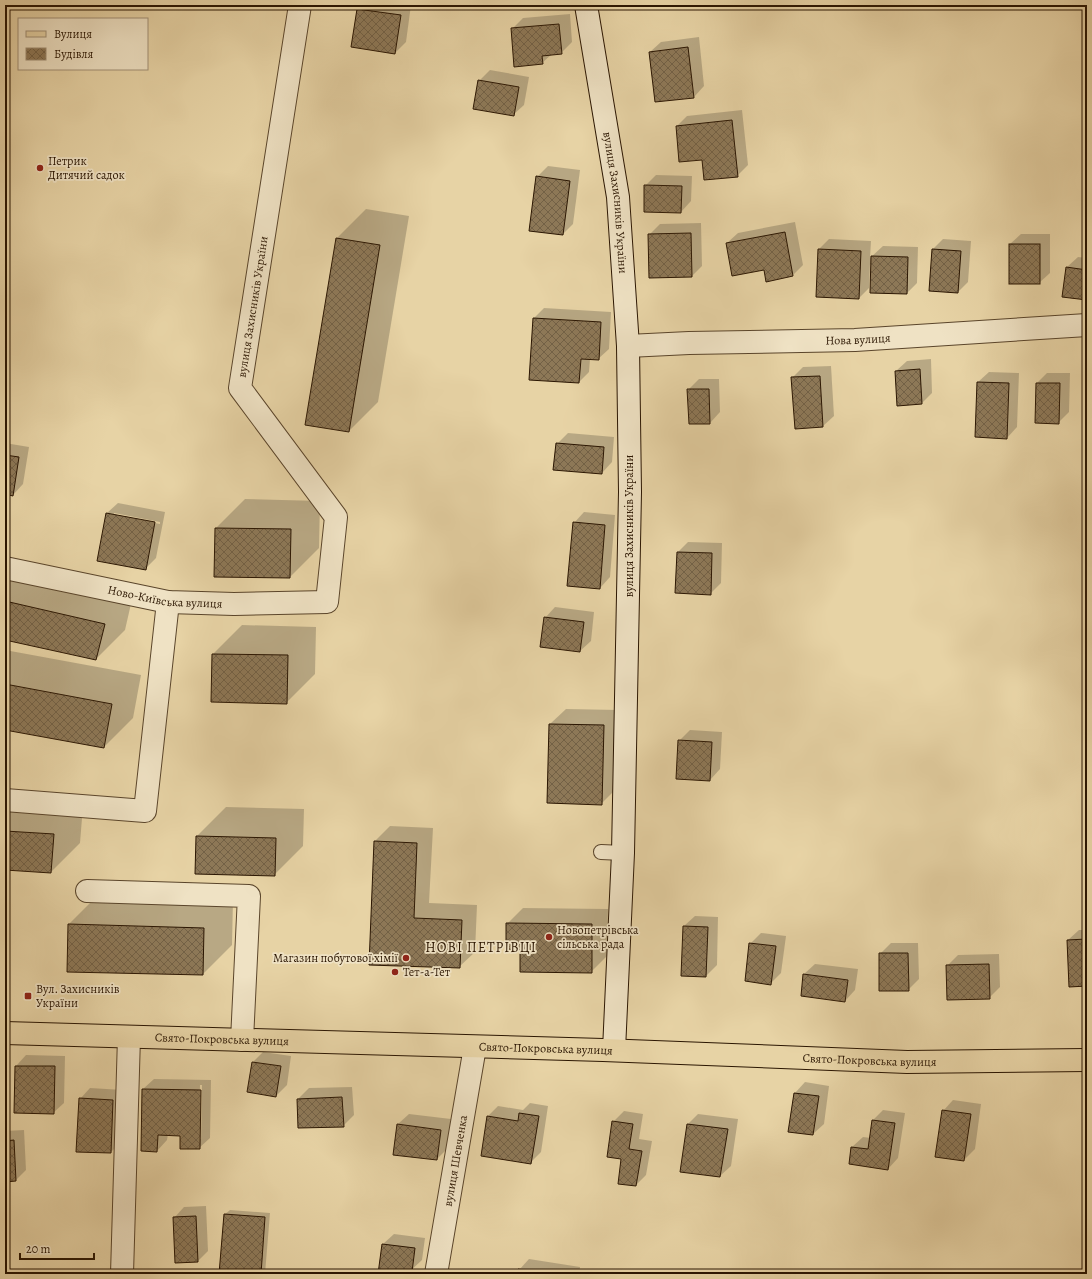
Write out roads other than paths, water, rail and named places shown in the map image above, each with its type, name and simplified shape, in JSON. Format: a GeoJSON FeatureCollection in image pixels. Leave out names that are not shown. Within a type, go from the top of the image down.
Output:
{"type":"FeatureCollection","features":[{"type":"Feature","properties":{"kind":"main road","name":"Свято-Покровська вулиця"},"geometry":{"type":"LineString","coordinates":[[5,1033],[614,1050],[907,1062],[1087,1060]]}},
{"type":"Feature","properties":{"kind":"street","name":"вулиця Захисників України"},"geometry":{"type":"LineString","coordinates":[[300,5],[240,388],[336,517],[327,602]]}},
{"type":"Feature","properties":{"kind":"street","name":"вулиця Захисників України"},"geometry":{"type":"LineString","coordinates":[[586,5],[618,197],[628,346],[630,492],[623,853],[614,1050]]}},
{"type":"Feature","properties":{"kind":"street","name":"Нова вулиця"},"geometry":{"type":"LineString","coordinates":[[628,346],[855,340],[1087,325]]}},
{"type":"Feature","properties":{"kind":"street","name":"Ново-Київська вулиця"},"geometry":{"type":"LineString","coordinates":[[5,568],[168,602],[234,604],[327,602]]}},
{"type":"Feature","properties":{"kind":"street"},"geometry":{"type":"LineString","coordinates":[[5,800],[145,812],[168,602]]}},
{"type":"Feature","properties":{"kind":"street"},"geometry":{"type":"LineString","coordinates":[[87,891],[249,896],[242,1040]]}},
{"type":"Feature","properties":{"kind":"street"},"geometry":{"type":"LineString","coordinates":[[122,1274],[129,1037]]}},
{"type":"Feature","properties":{"kind":"street","name":"вулиця Шевченка"},"geometry":{"type":"LineString","coordinates":[[436,1274],[475,1047]]}},
{"type":"Feature","properties":{"kind":"lane"},"geometry":{"type":"LineString","coordinates":[[601,852],[623,853]]}},
{"type":"Feature","properties":{"kind":"place","name":"Петрик Дитячий садок"},"geometry":{"type":"Point","coordinates":[40,168]}},
{"type":"Feature","properties":{"kind":"place","name":"Новопетрівська сільська рада"},"geometry":{"type":"Point","coordinates":[549,937]}},
{"type":"Feature","properties":{"kind":"place","name":"Магазин побутової хімії"},"geometry":{"type":"Point","coordinates":[406,958]}},
{"type":"Feature","properties":{"kind":"place","name":"Тет-а-Тет"},"geometry":{"type":"Point","coordinates":[395,972]}},
{"type":"Feature","properties":{"kind":"place","name":"Вул. Захисників України"},"geometry":{"type":"Point","coordinates":[28,996]}},
{"type":"Feature","properties":{"kind":"district","name":"НОВІ ПЕТРІВЦІ"},"geometry":{"type":"Point","coordinates":[481,947]}}]}
